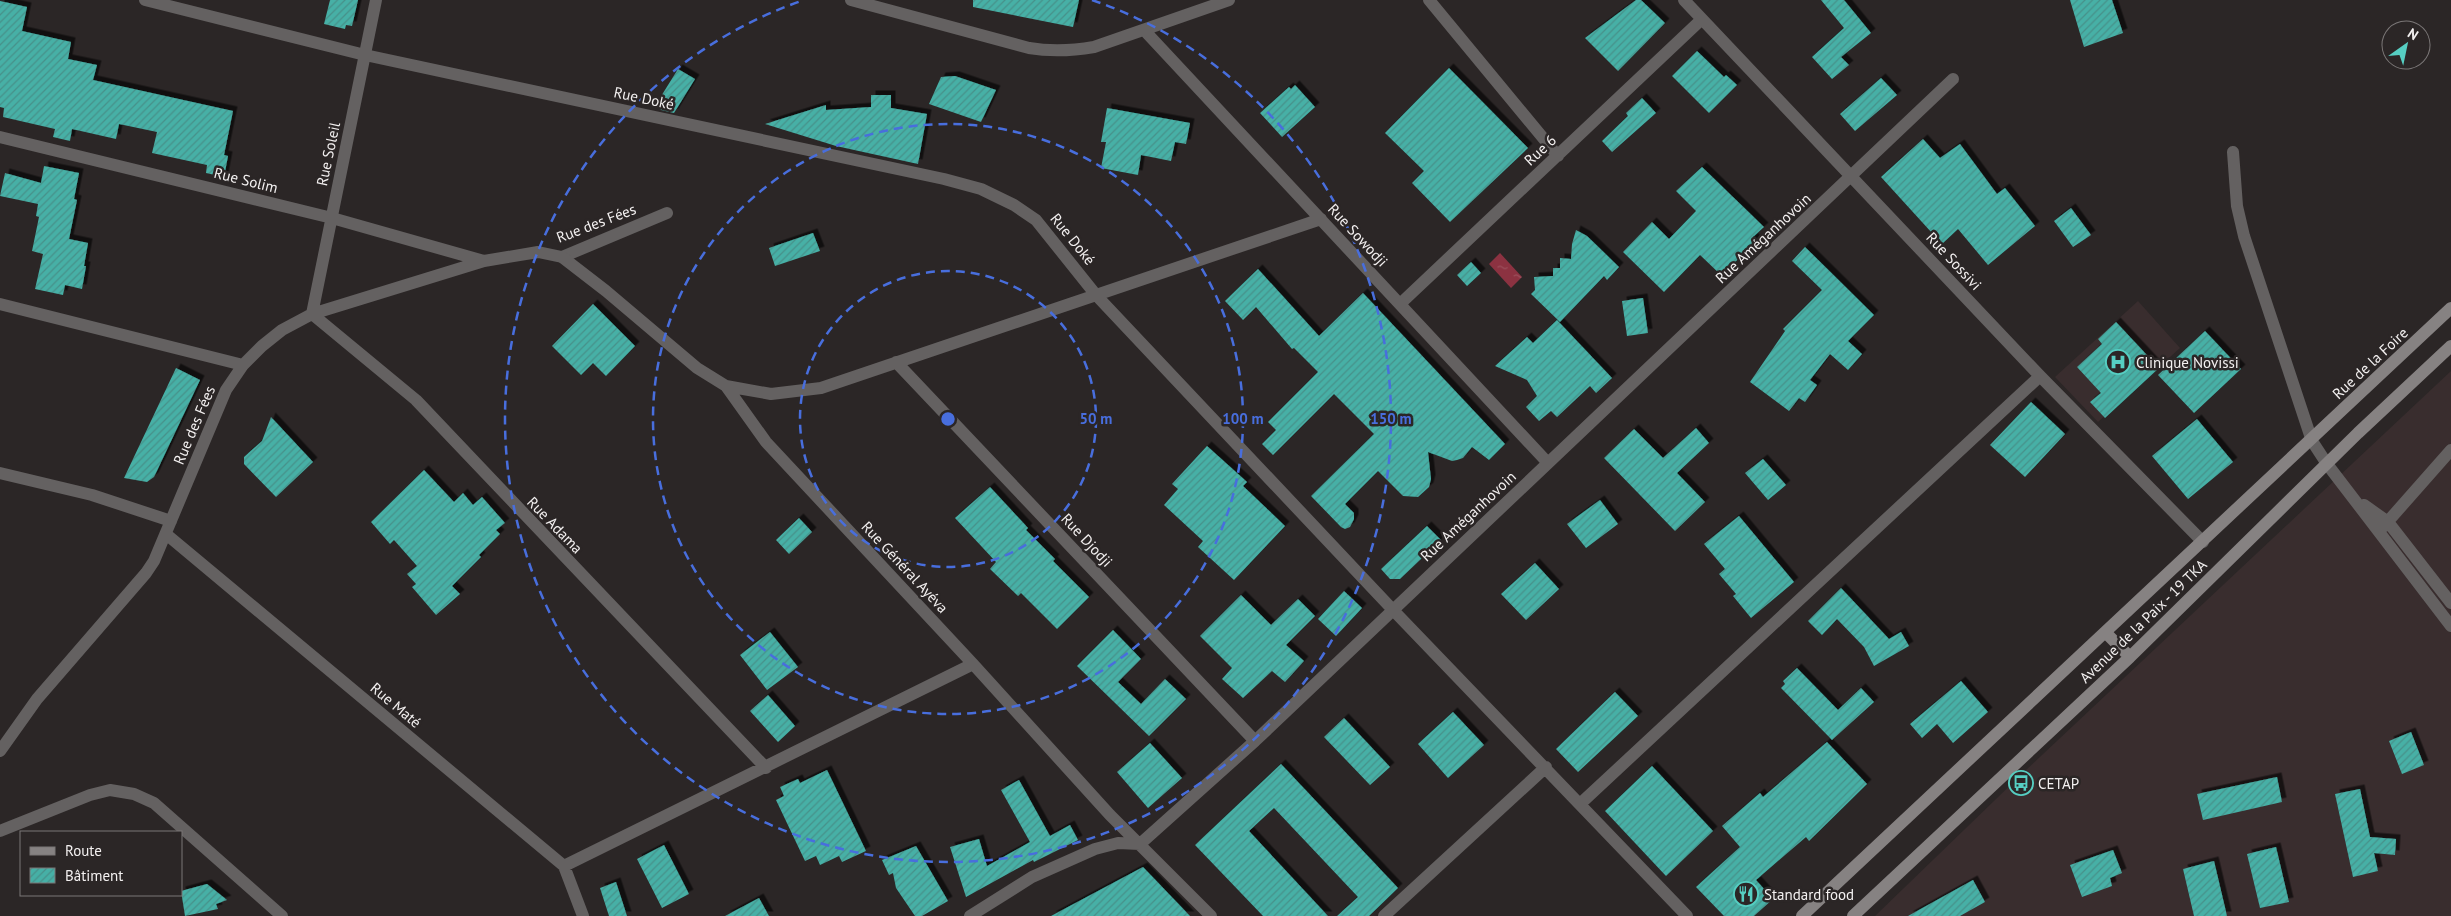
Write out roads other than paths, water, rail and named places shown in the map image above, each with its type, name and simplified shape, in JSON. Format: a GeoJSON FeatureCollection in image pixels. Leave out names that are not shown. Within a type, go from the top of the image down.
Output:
{"type":"FeatureCollection","features":[{"type":"Feature","properties":{"kind":"main road","name":"Rue de la Foire"},"geometry":{"type":"LineString","coordinates":[[2312,440],[2451,308]]}},
{"type":"Feature","properties":{"kind":"main road","name":"Avenue de la Paix - 19 TKA"},"geometry":{"type":"LineString","coordinates":[[1853,916],[2130,657],[2327,464],[2451,346]]}},
{"type":"Feature","properties":{"kind":"main road","name":"Avenue de la Paix - 19 TKA"},"geometry":{"type":"LineString","coordinates":[[1802,916],[2312,440]]}},
{"type":"Feature","properties":{"kind":"main road"},"geometry":{"type":"LineString","coordinates":[[2106,632],[2130,657]]}},
{"type":"Feature","properties":{"kind":"street","name":"Rue Doké"},"geometry":{"type":"LineString","coordinates":[[145,0],[365,54],[944,179],[981,189],[1014,205],[1036,220],[1096,295],[1393,610],[1546,767],[1687,916]]}},
{"type":"Feature","properties":{"kind":"street","name":"Rue Soleil"},"geometry":{"type":"LineString","coordinates":[[312,314],[376,0]]}},
{"type":"Feature","properties":{"kind":"street"},"geometry":{"type":"LineString","coordinates":[[851,0],[878,3],[1029,48],[1051,52],[1094,47],[1229,0]]}},
{"type":"Feature","properties":{"kind":"street"},"geometry":{"type":"LineString","coordinates":[[1429,0],[1558,156]]}},
{"type":"Feature","properties":{"kind":"street","name":"Rue Sossivi"},"geometry":{"type":"LineString","coordinates":[[1684,0],[2040,376],[2203,542]]}},
{"type":"Feature","properties":{"kind":"street","name":"Rue 6"},"geometry":{"type":"LineString","coordinates":[[1400,304],[1702,19]]}},
{"type":"Feature","properties":{"kind":"street","name":"Rue Sowodji"},"geometry":{"type":"LineString","coordinates":[[1144,30],[1548,463]]}},
{"type":"Feature","properties":{"kind":"street","name":"Rue Améganhovoin"},"geometry":{"type":"LineString","coordinates":[[1140,844],[1255,741],[1953,79]]}},
{"type":"Feature","properties":{"kind":"street","name":"Rue Solim"},"geometry":{"type":"LineString","coordinates":[[0,137],[332,218],[484,261]]}},
{"type":"Feature","properties":{"kind":"street"},"geometry":{"type":"LineString","coordinates":[[2232,152],[2238,206],[2244,236],[2312,440],[2336,479],[2383,527],[2451,603]]}},
{"type":"Feature","properties":{"kind":"street","name":"Rue des Fées"},"geometry":{"type":"LineString","coordinates":[[0,751],[37,699],[108,614],[146,573],[166,534],[213,417],[226,390],[243,365],[282,330],[312,314],[484,261],[538,252],[562,257],[667,213]]}},
{"type":"Feature","properties":{"kind":"street"},"geometry":{"type":"LineString","coordinates":[[726,386],[771,394],[821,388],[1321,219]]}},
{"type":"Feature","properties":{"kind":"street","name":"Rue Général Ayéva"},"geometry":{"type":"LineString","coordinates":[[562,257],[606,291],[697,368],[726,386],[766,442],[973,664],[1110,815],[1211,916]]}},
{"type":"Feature","properties":{"kind":"street"},"geometry":{"type":"LineString","coordinates":[[0,304],[243,365]]}},
{"type":"Feature","properties":{"kind":"street","name":"Rue Adama"},"geometry":{"type":"LineString","coordinates":[[312,314],[416,400],[766,768]]}},
{"type":"Feature","properties":{"kind":"street","name":"Rue Djodji"},"geometry":{"type":"LineString","coordinates":[[896,362],[1255,741]]}},
{"type":"Feature","properties":{"kind":"street"},"geometry":{"type":"LineString","coordinates":[[1580,804],[2040,376]]}},
{"type":"Feature","properties":{"kind":"street"},"geometry":{"type":"LineString","coordinates":[[2383,527],[2451,450]]}},
{"type":"Feature","properties":{"kind":"street"},"geometry":{"type":"LineString","coordinates":[[0,473],[92,494],[171,521]]}},
{"type":"Feature","properties":{"kind":"street"},"geometry":{"type":"LineString","coordinates":[[2383,527],[2451,626]]}},
{"type":"Feature","properties":{"kind":"street","name":"Rue Maté"},"geometry":{"type":"LineString","coordinates":[[166,534],[564,866],[583,916]]}},
{"type":"Feature","properties":{"kind":"street"},"geometry":{"type":"LineString","coordinates":[[564,866],[766,768],[973,664]]}},
{"type":"Feature","properties":{"kind":"street"},"geometry":{"type":"LineString","coordinates":[[1384,916],[1546,767]]}},
{"type":"Feature","properties":{"kind":"street"},"geometry":{"type":"LineString","coordinates":[[0,831],[90,795],[110,790],[134,794],[154,803],[282,916]]}},
{"type":"Feature","properties":{"kind":"street"},"geometry":{"type":"LineString","coordinates":[[970,916],[1032,877],[1095,849],[1118,842],[1140,844]]}},
{"type":"Feature","properties":{"kind":"water"},"geometry":{"type":"Polygon","coordinates":[[[1500,253],[1522,277],[1511,288],[1489,264],[1500,253]]]}},
{"type":"Feature","properties":{"kind":"place","name":"Clinique Novissi"},"geometry":{"type":"Point","coordinates":[2118,362]}},
{"type":"Feature","properties":{"kind":"place","name":"CETAP"},"geometry":{"type":"Point","coordinates":[2021,783]}},
{"type":"Feature","properties":{"kind":"place","name":"Standard food"},"geometry":{"type":"Point","coordinates":[1746,894]}}]}
